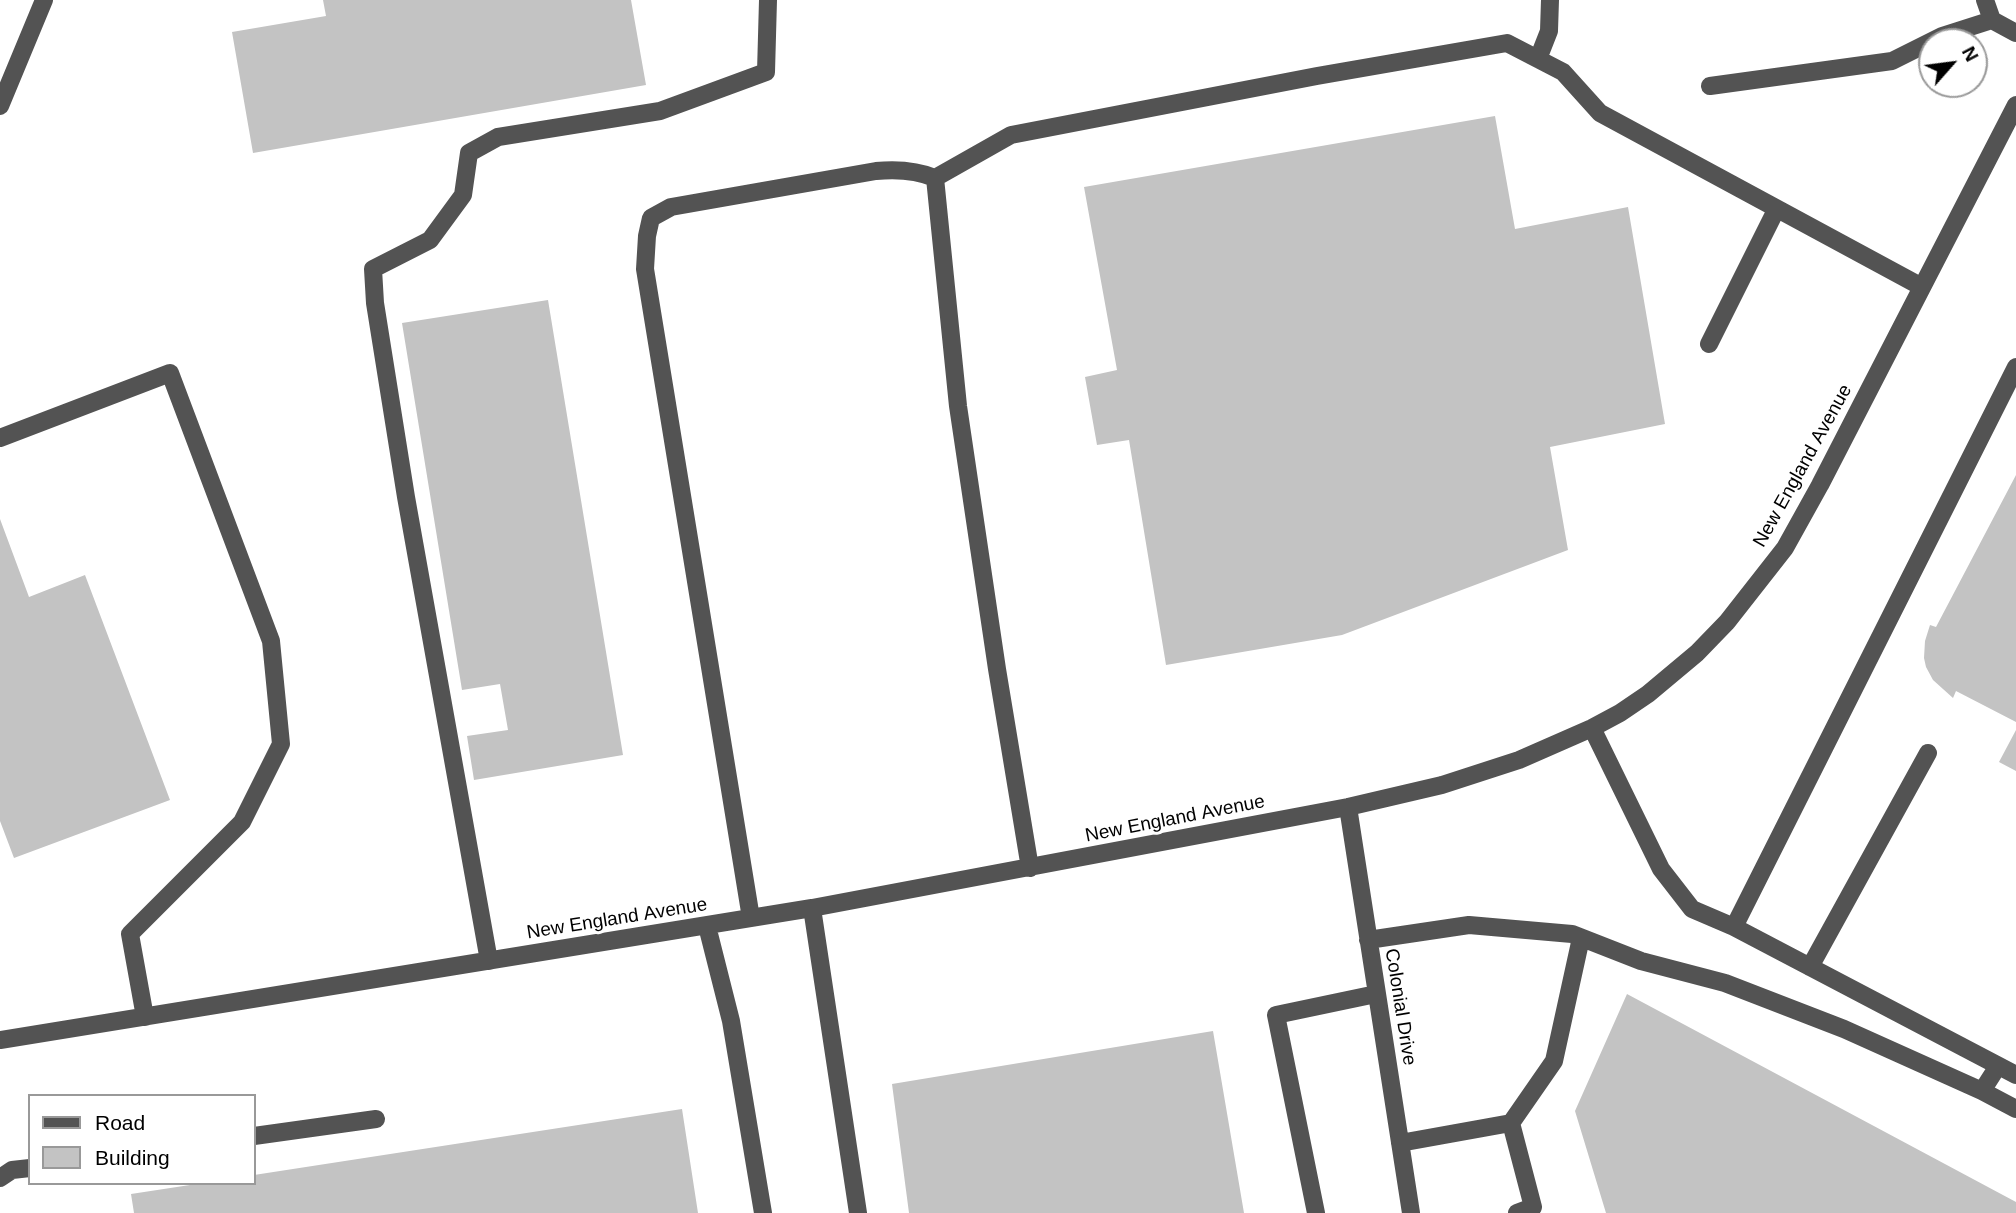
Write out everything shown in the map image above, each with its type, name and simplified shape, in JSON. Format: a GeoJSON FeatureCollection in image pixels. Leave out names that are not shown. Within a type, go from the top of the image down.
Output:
{"type":"FeatureCollection","features":[{"type":"Feature","properties":{"kind":"street"},"geometry":{"type":"LineString","coordinates":[[0,106],[44,0]]}},
{"type":"Feature","properties":{"kind":"street"},"geometry":{"type":"LineString","coordinates":[[489,961],[406,496],[375,303],[373,269],[430,240],[463,195],[470,153],[498,137],[660,111],[766,72],[768,0]]}},
{"type":"Feature","properties":{"kind":"street"},"geometry":{"type":"LineString","coordinates":[[1538,59],[1549,31],[1550,0]]}},
{"type":"Feature","properties":{"kind":"street"},"geometry":{"type":"LineString","coordinates":[[1985,0],[1992,20],[2016,33]]}},
{"type":"Feature","properties":{"kind":"street"},"geometry":{"type":"LineString","coordinates":[[1710,86],[1892,61],[1942,36],[1992,20]]}},
{"type":"Feature","properties":{"kind":"street"},"geometry":{"type":"LineString","coordinates":[[935,178],[1011,135],[1304,78],[1507,43],[1563,72],[1600,113],[1922,287]]}},
{"type":"Feature","properties":{"kind":"street","name":"New England Avenue"},"geometry":{"type":"LineString","coordinates":[[0,1040],[812,908],[1348,807],[1442,785],[1519,760],[1592,729],[1648,694],[1697,653],[1753,591],[1785,548],[1821,485],[2016,105]]}},
{"type":"Feature","properties":{"kind":"street"},"geometry":{"type":"LineString","coordinates":[[751,918],[645,269],[646,236],[651,218],[671,207],[876,171],[895,169],[935,178]]}},
{"type":"Feature","properties":{"kind":"street"},"geometry":{"type":"LineString","coordinates":[[935,178],[958,406],[1030,868]]}},
{"type":"Feature","properties":{"kind":"street"},"geometry":{"type":"LineString","coordinates":[[1709,344],[1776,210]]}},
{"type":"Feature","properties":{"kind":"street"},"geometry":{"type":"LineString","coordinates":[[1734,927],[2016,367]]}},
{"type":"Feature","properties":{"kind":"street"},"geometry":{"type":"LineString","coordinates":[[0,438],[170,373],[271,641],[281,744],[242,822],[131,934],[145,1017]]}},
{"type":"Feature","properties":{"kind":"street"},"geometry":{"type":"LineString","coordinates":[[1592,729],[1661,869],[1692,909],[1734,927],[2016,1075]]}},
{"type":"Feature","properties":{"kind":"street"},"geometry":{"type":"LineString","coordinates":[[1810,967],[1928,753]]}},
{"type":"Feature","properties":{"kind":"street","name":"Colonial Drive"},"geometry":{"type":"LineString","coordinates":[[1348,807],[1411,1213]]}},
{"type":"Feature","properties":{"kind":"street"},"geometry":{"type":"LineString","coordinates":[[812,908],[858,1213]]}},
{"type":"Feature","properties":{"kind":"street"},"geometry":{"type":"LineString","coordinates":[[1368,940],[1469,925],[1572,934],[1641,961],[1737,988],[1844,1030],[1982,1091],[2016,1109]]}},
{"type":"Feature","properties":{"kind":"street"},"geometry":{"type":"LineString","coordinates":[[707,926],[731,1021],[763,1213]]}},
{"type":"Feature","properties":{"kind":"street"},"geometry":{"type":"LineString","coordinates":[[1400,1143],[1511,1123],[1554,1061],[1581,938]]}},
{"type":"Feature","properties":{"kind":"street"},"geometry":{"type":"LineString","coordinates":[[1316,1213],[1276,1015],[1376,994]]}},
{"type":"Feature","properties":{"kind":"street"},"geometry":{"type":"LineString","coordinates":[[1982,1091],[1998,1066]]}},
{"type":"Feature","properties":{"kind":"street"},"geometry":{"type":"LineString","coordinates":[[256,1136],[376,1119]]}},
{"type":"Feature","properties":{"kind":"street"},"geometry":{"type":"LineString","coordinates":[[1511,1123],[1533,1207],[1517,1213]]}},
{"type":"Feature","properties":{"kind":"street"},"geometry":{"type":"LineString","coordinates":[[0,1178],[12,1170],[28,1168]]}},
{"type":"Feature","properties":{"kind":"building"},"geometry":{"type":"Polygon","coordinates":[[[323,0],[631,0],[646,85],[253,153],[232,32],[326,16],[323,0]]]}},
{"type":"Feature","properties":{"kind":"building"},"geometry":{"type":"Polygon","coordinates":[[[1495,116],[1515,229],[1628,207],[1665,424],[1550,447],[1568,550],[1342,635],[1166,665],[1129,440],[1097,445],[1085,377],[1117,370],[1084,187],[1495,116]]]}},
{"type":"Feature","properties":{"kind":"building"},"geometry":{"type":"Polygon","coordinates":[[[548,300],[623,755],[474,780],[467,736],[508,730],[500,684],[462,690],[402,323],[548,300]]]}},
{"type":"Feature","properties":{"kind":"building"},"geometry":{"type":"Polygon","coordinates":[[[2016,475],[2016,722],[1956,691],[1953,698],[1933,680],[1924,658],[1930,625],[1936,627],[2016,475]]]}},
{"type":"Feature","properties":{"kind":"building"},"geometry":{"type":"Polygon","coordinates":[[[0,519],[29,597],[85,575],[170,800],[14,858],[0,821],[0,519]]]}},
{"type":"Feature","properties":{"kind":"building"},"geometry":{"type":"Polygon","coordinates":[[[2016,730],[2016,771],[1999,762],[2016,730]]]}},
{"type":"Feature","properties":{"kind":"building"},"geometry":{"type":"Polygon","coordinates":[[[1627,994],[2016,1202],[2016,1213],[1606,1213],[1575,1111],[1627,994]]]}},
{"type":"Feature","properties":{"kind":"building"},"geometry":{"type":"Polygon","coordinates":[[[1213,1031],[1244,1213],[909,1213],[892,1084],[1213,1031]]]}},
{"type":"Feature","properties":{"kind":"building"},"geometry":{"type":"Polygon","coordinates":[[[682,1109],[698,1213],[134,1213],[131,1194],[190,1185],[256,1185],[256,1175],[682,1109]]]}}]}
